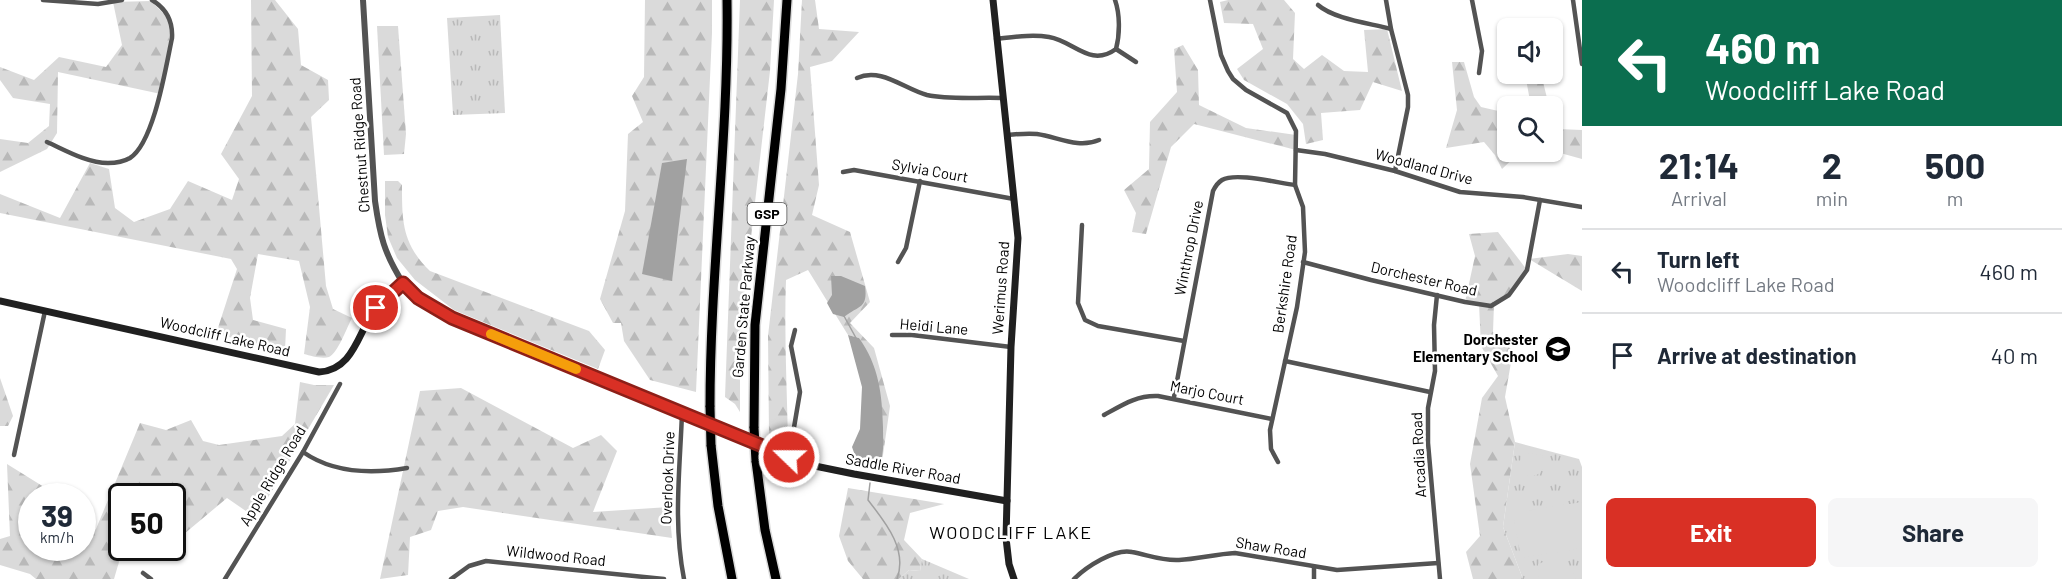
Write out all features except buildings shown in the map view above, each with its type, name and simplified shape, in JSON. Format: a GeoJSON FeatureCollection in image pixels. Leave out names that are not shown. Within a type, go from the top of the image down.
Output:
{"type":"FeatureCollection","features":[{"type":"Feature","properties":{"kind":"highway","name":"Garden State Parkway"},"geometry":{"type":"LineString","coordinates":[[727,0],[711,338],[710,407],[711,445],[718,506],[732,579]]}},
{"type":"Feature","properties":{"kind":"highway","name":"Garden State Parkway"},"geometry":{"type":"LineString","coordinates":[[776,579],[765,530],[756,461],[755,325],[782,89],[787,0]]}},
{"type":"Feature","properties":{"kind":"main road","name":"Werimus Road"},"geometry":{"type":"LineString","coordinates":[[993,0],[1018,238],[1011,347],[1006,538],[1014,578]]}},
{"type":"Feature","properties":{"kind":"main road","name":"Woodcliff Lake Road"},"geometry":{"type":"LineString","coordinates":[[0,301],[324,372],[335,369],[345,361],[376,308],[403,283]]}},
{"type":"Feature","properties":{"kind":"main road","name":"Saddle River Road"},"geometry":{"type":"LineString","coordinates":[[403,283],[418,298],[452,318],[810,465],[1007,501]]}},
{"type":"Feature","properties":{"kind":"street"},"geometry":{"type":"LineString","coordinates":[[43,0],[98,4],[122,0]]}},
{"type":"Feature","properties":{"kind":"street"},"geometry":{"type":"LineString","coordinates":[[47,142],[90,160],[106,163],[131,157],[138,150],[156,110],[172,38],[168,15],[164,8],[152,0]]}},
{"type":"Feature","properties":{"kind":"street","name":"Chestnut Ridge Road"},"geometry":{"type":"LineString","coordinates":[[363,0],[379,234],[388,258],[403,283]]}},
{"type":"Feature","properties":{"kind":"street"},"geometry":{"type":"LineString","coordinates":[[996,39],[1032,35],[1052,37],[1095,56],[1102,56],[1116,49],[1118,41],[1118,16],[1115,0]]}},
{"type":"Feature","properties":{"kind":"street","name":"Berkshire Road"},"geometry":{"type":"LineString","coordinates":[[1210,0],[1221,55],[1233,79],[1246,90],[1287,113],[1296,132],[1295,185],[1303,207],[1305,252],[1297,307],[1269,441],[1278,462]]}},
{"type":"Feature","properties":{"kind":"street"},"geometry":{"type":"LineString","coordinates":[[1386,0],[1408,95],[1408,107],[1395,171]]}},
{"type":"Feature","properties":{"kind":"street"},"geometry":{"type":"LineString","coordinates":[[1472,0],[1482,51],[1479,73]]}},
{"type":"Feature","properties":{"kind":"street"},"geometry":{"type":"LineString","coordinates":[[1573,0],[1582,64]]}},
{"type":"Feature","properties":{"kind":"street"},"geometry":{"type":"LineString","coordinates":[[1318,5],[1334,14],[1391,29]]}},
{"type":"Feature","properties":{"kind":"street"},"geometry":{"type":"LineString","coordinates":[[1116,49],[1136,62]]}},
{"type":"Feature","properties":{"kind":"street"},"geometry":{"type":"LineString","coordinates":[[857,78],[863,75],[894,80],[927,95],[1002,98]]}},
{"type":"Feature","properties":{"kind":"street"},"geometry":{"type":"LineString","coordinates":[[1007,135],[1039,134],[1080,144],[1099,140]]}},
{"type":"Feature","properties":{"kind":"street","name":"Woodland Drive"},"geometry":{"type":"LineString","coordinates":[[1296,150],[1325,153],[1395,171],[1460,192],[1500,195],[1582,207]]}},
{"type":"Feature","properties":{"kind":"street","name":"Sylvia Court"},"geometry":{"type":"LineString","coordinates":[[843,172],[854,170],[1014,199]]}},
{"type":"Feature","properties":{"kind":"street","name":"Winthrop Drive"},"geometry":{"type":"LineString","coordinates":[[1174,397],[1213,191],[1222,180],[1237,177],[1295,185]]}},
{"type":"Feature","properties":{"kind":"street"},"geometry":{"type":"LineString","coordinates":[[898,262],[906,248],[920,181]]}},
{"type":"Feature","properties":{"kind":"street","name":"Dorchester Road"},"geometry":{"type":"LineString","coordinates":[[1303,261],[1371,280],[1491,306],[1509,294],[1527,270],[1540,200]]}},
{"type":"Feature","properties":{"kind":"street"},"geometry":{"type":"LineString","coordinates":[[1082,225],[1078,303],[1085,320],[1098,326],[1184,341]]}},
{"type":"Feature","properties":{"kind":"street","name":"Arcadia Road"},"geometry":{"type":"LineString","coordinates":[[1437,295],[1434,316],[1435,371],[1430,392],[1428,443],[1440,579]]}},
{"type":"Feature","properties":{"kind":"street"},"geometry":{"type":"LineString","coordinates":[[14,455],[45,311]]}},
{"type":"Feature","properties":{"kind":"street"},"geometry":{"type":"LineString","coordinates":[[789,457],[800,392],[791,346],[795,330]]}},
{"type":"Feature","properties":{"kind":"street","name":"Heidi Lane"},"geometry":{"type":"LineString","coordinates":[[892,335],[912,335],[1011,347]]}},
{"type":"Feature","properties":{"kind":"street"},"geometry":{"type":"LineString","coordinates":[[1285,361],[1430,392]]}},
{"type":"Feature","properties":{"kind":"street","name":"Apple Ridge Road"},"geometry":{"type":"LineString","coordinates":[[225,579],[303,452],[340,384]]}},
{"type":"Feature","properties":{"kind":"street","name":"Marjo Court"},"geometry":{"type":"LineString","coordinates":[[1104,415],[1145,395],[1174,397],[1272,419]]}},
{"type":"Feature","properties":{"kind":"street","name":"Overlook Drive"},"geometry":{"type":"LineString","coordinates":[[682,413],[676,506],[684,579]]}},
{"type":"Feature","properties":{"kind":"street"},"geometry":{"type":"LineString","coordinates":[[303,452],[315,461],[348,469],[378,472],[407,468]]}},
{"type":"Feature","properties":{"kind":"street","name":"Shaw Road"},"geometry":{"type":"LineString","coordinates":[[1074,579],[1090,566],[1125,551],[1177,560],[1235,553],[1314,568],[1354,570],[1438,563]]}},
{"type":"Feature","properties":{"kind":"street","name":"Wildwood Road"},"geometry":{"type":"LineString","coordinates":[[451,579],[469,566],[486,561],[664,579]]}},
{"type":"Feature","properties":{"kind":"street"},"geometry":{"type":"LineString","coordinates":[[1314,568],[1314,579]]}},
{"type":"Feature","properties":{"kind":"street"},"geometry":{"type":"LineString","coordinates":[[143,573],[151,579]]}},
{"type":"Feature","properties":{"kind":"street"},"geometry":{"type":"LineString","coordinates":[[1014,578],[1021,579]]}},
{"type":"Feature","properties":{"kind":"green space"},"geometry":{"type":"Polygon","coordinates":[[[251,0],[275,0],[298,29],[301,65],[328,80],[329,100],[311,117],[326,286],[333,309],[352,318],[339,345],[329,357],[304,354],[310,307],[299,261],[258,254],[250,298],[253,320],[286,329],[285,350],[216,334],[237,269],[231,259],[0,213],[0,194],[60,218],[90,163],[109,169],[115,208],[134,222],[170,209],[188,181],[232,200],[239,179],[221,154],[252,96],[251,0]]]}},
{"type":"Feature","properties":{"kind":"green space"},"geometry":{"type":"Polygon","coordinates":[[[645,0],[712,0],[696,392],[650,380],[624,341],[621,323],[613,323],[600,299],[625,211],[628,134],[643,122],[632,96],[644,77],[645,0]]]}},
{"type":"Feature","properties":{"kind":"green space"},"geometry":{"type":"Polygon","coordinates":[[[740,0],[774,0],[770,71],[740,334],[740,412],[735,404],[725,397],[740,0]]]}},
{"type":"Feature","properties":{"kind":"green space"},"geometry":{"type":"Polygon","coordinates":[[[802,0],[815,0],[819,29],[859,32],[832,61],[810,67],[819,185],[812,215],[850,232],[870,302],[850,323],[874,348],[890,406],[883,455],[883,428],[859,338],[848,335],[808,270],[786,280],[788,442],[769,435],[768,336],[798,74],[802,0]]]}},
{"type":"Feature","properties":{"kind":"green space"},"geometry":{"type":"Polygon","coordinates":[[[1284,0],[1295,13],[1293,59],[1304,69],[1322,55],[1344,71],[1368,72],[1364,30],[1387,29],[1402,91],[1373,82],[1360,110],[1321,113],[1323,140],[1306,144],[1303,124],[1287,104],[1244,80],[1237,69],[1263,49],[1253,24],[1224,23],[1220,2],[1284,0]]]}},
{"type":"Feature","properties":{"kind":"green space"},"geometry":{"type":"Polygon","coordinates":[[[151,1],[172,22],[161,94],[58,72],[57,133],[47,149],[0,172],[0,139],[28,143],[49,126],[50,104],[13,98],[0,80],[0,67],[34,80],[59,57],[106,67],[122,45],[113,2],[151,1]]]}},
{"type":"Feature","properties":{"kind":"green space"},"geometry":{"type":"Polygon","coordinates":[[[500,15],[505,113],[453,115],[447,18],[500,15]]]}},
{"type":"Feature","properties":{"kind":"green space"},"geometry":{"type":"Polygon","coordinates":[[[377,26],[398,26],[406,134],[404,154],[384,155],[377,26]]]}},
{"type":"Feature","properties":{"kind":"green space"},"geometry":{"type":"Polygon","coordinates":[[[1183,45],[1198,70],[1199,105],[1246,128],[1296,135],[1296,150],[1194,124],[1171,147],[1146,234],[1132,232],[1136,213],[1124,190],[1149,169],[1150,122],[1177,92],[1174,49],[1183,45]]]}},
{"type":"Feature","properties":{"kind":"green space"},"geometry":{"type":"Polygon","coordinates":[[[1452,62],[1464,62],[1474,97],[1481,107],[1497,111],[1497,159],[1484,142],[1446,148],[1457,110],[1452,62]]]}},
{"type":"Feature","properties":{"kind":"green space"},"geometry":{"type":"Polygon","coordinates":[[[1527,84],[1544,84],[1546,96],[1529,96],[1527,84]]]}},
{"type":"Feature","properties":{"kind":"green space"},"geometry":{"type":"Polygon","coordinates":[[[1563,129],[1582,130],[1582,159],[1563,154],[1563,129]]]}},
{"type":"Feature","properties":{"kind":"green space"},"geometry":{"type":"Polygon","coordinates":[[[1498,162],[1509,162],[1502,169],[1498,162]]]}},
{"type":"Feature","properties":{"kind":"green space"},"geometry":{"type":"Polygon","coordinates":[[[385,181],[398,181],[402,185],[403,221],[409,241],[430,271],[589,331],[605,350],[598,369],[454,310],[415,280],[397,258],[388,237],[385,215],[385,181]]]}},
{"type":"Feature","properties":{"kind":"green space"},"geometry":{"type":"Polygon","coordinates":[[[1498,232],[1527,270],[1509,295],[1494,304],[1493,332],[1513,351],[1505,397],[1515,442],[1503,527],[1523,579],[1473,579],[1466,552],[1480,536],[1470,464],[1482,398],[1498,376],[1481,346],[1479,304],[1465,302],[1475,256],[1469,234],[1498,232]]]}},
{"type":"Feature","properties":{"kind":"green space"},"geometry":{"type":"Polygon","coordinates":[[[1568,254],[1582,256],[1582,291],[1529,259],[1568,254]]]}},
{"type":"Feature","properties":{"kind":"green space"},"geometry":{"type":"Polygon","coordinates":[[[0,378],[13,416],[8,426],[0,426],[0,378]]]}},
{"type":"Feature","properties":{"kind":"green space"},"geometry":{"type":"Polygon","coordinates":[[[300,382],[334,385],[256,518],[227,498],[186,532],[186,483],[115,483],[140,423],[166,430],[191,420],[203,441],[219,445],[282,436],[295,424],[300,382]]]}},
{"type":"Feature","properties":{"kind":"green space"},"geometry":{"type":"Polygon","coordinates":[[[461,388],[573,448],[601,435],[617,451],[593,512],[669,507],[672,538],[463,507],[438,511],[431,530],[410,537],[408,575],[380,579],[420,391],[461,388]]]}},
{"type":"Feature","properties":{"kind":"green space"},"geometry":{"type":"Polygon","coordinates":[[[1515,442],[1579,459],[1582,467],[1582,579],[1523,579],[1503,527],[1515,442]]]}},
{"type":"Feature","properties":{"kind":"green space"},"geometry":{"type":"Polygon","coordinates":[[[1521,445],[1526,448],[1526,453],[1542,455],[1543,466],[1541,471],[1534,476],[1519,471],[1521,456],[1516,455],[1516,449],[1521,445]]]}},
{"type":"Feature","properties":{"kind":"green space"},"geometry":{"type":"Polygon","coordinates":[[[7,464],[38,483],[18,483],[18,561],[96,561],[96,529],[108,500],[108,561],[119,561],[114,579],[36,579],[30,574],[0,565],[0,539],[10,536],[7,464]]]}},
{"type":"Feature","properties":{"kind":"green space"},"geometry":{"type":"Polygon","coordinates":[[[848,488],[944,504],[910,513],[904,540],[922,559],[920,571],[909,570],[899,579],[863,579],[848,561],[839,536],[848,488]]]}},
{"type":"Feature","properties":{"kind":"green space"},"geometry":{"type":"Polygon","coordinates":[[[1582,502],[1582,548],[1521,558],[1513,513],[1582,502]]]}},
{"type":"Feature","properties":{"kind":"green space"},"geometry":{"type":"Polygon","coordinates":[[[922,559],[969,579],[899,579],[909,570],[920,571],[922,559]]]}},
{"type":"Feature","properties":{"kind":"green space"},"geometry":{"type":"Polygon","coordinates":[[[1549,560],[1566,564],[1576,579],[1539,579],[1538,564],[1549,560]]]}},
{"type":"Feature","properties":{"kind":"shaded area"},"geometry":{"type":"Polygon","coordinates":[[[687,159],[672,281],[642,274],[662,163],[687,159]]]}},
{"type":"Feature","properties":{"kind":"shaded area"},"geometry":{"type":"Polygon","coordinates":[[[831,276],[841,276],[865,286],[864,303],[844,317],[833,314],[827,303],[832,295],[831,276]]]}},
{"type":"Feature","properties":{"kind":"shaded area"},"geometry":{"type":"Polygon","coordinates":[[[848,335],[859,338],[871,359],[878,381],[883,427],[881,464],[857,461],[852,447],[860,429],[862,387],[848,335]]]}},
{"type":"Feature","properties":{"kind":"waterway"},"geometry":{"type":"LineString","coordinates":[[844,316],[856,338]]}},
{"type":"Feature","properties":{"kind":"waterway"},"geometry":{"type":"LineString","coordinates":[[866,468],[867,463]]}},
{"type":"Feature","properties":{"kind":"waterway"},"geometry":{"type":"LineString","coordinates":[[870,483],[868,500],[888,527],[900,557],[897,579]]}},
{"type":"Feature","properties":{"kind":"slow traffic"},"geometry":{"type":"LineString","coordinates":[[491,334],[576,369]]}},
{"type":"Feature","properties":{"kind":"place","name":"Dorchester Elementary School"},"geometry":{"type":"Point","coordinates":[1558,349]}},
{"type":"Feature","properties":{"kind":"district","name":"WOODCLIFF LAKE"},"geometry":{"type":"Point","coordinates":[1011,533]}},
{"type":"Feature","properties":{"kind":"route"},"geometry":{"type":"LineString","coordinates":[[376,308],[403,283],[418,298],[452,318],[789,457]]}}]}
